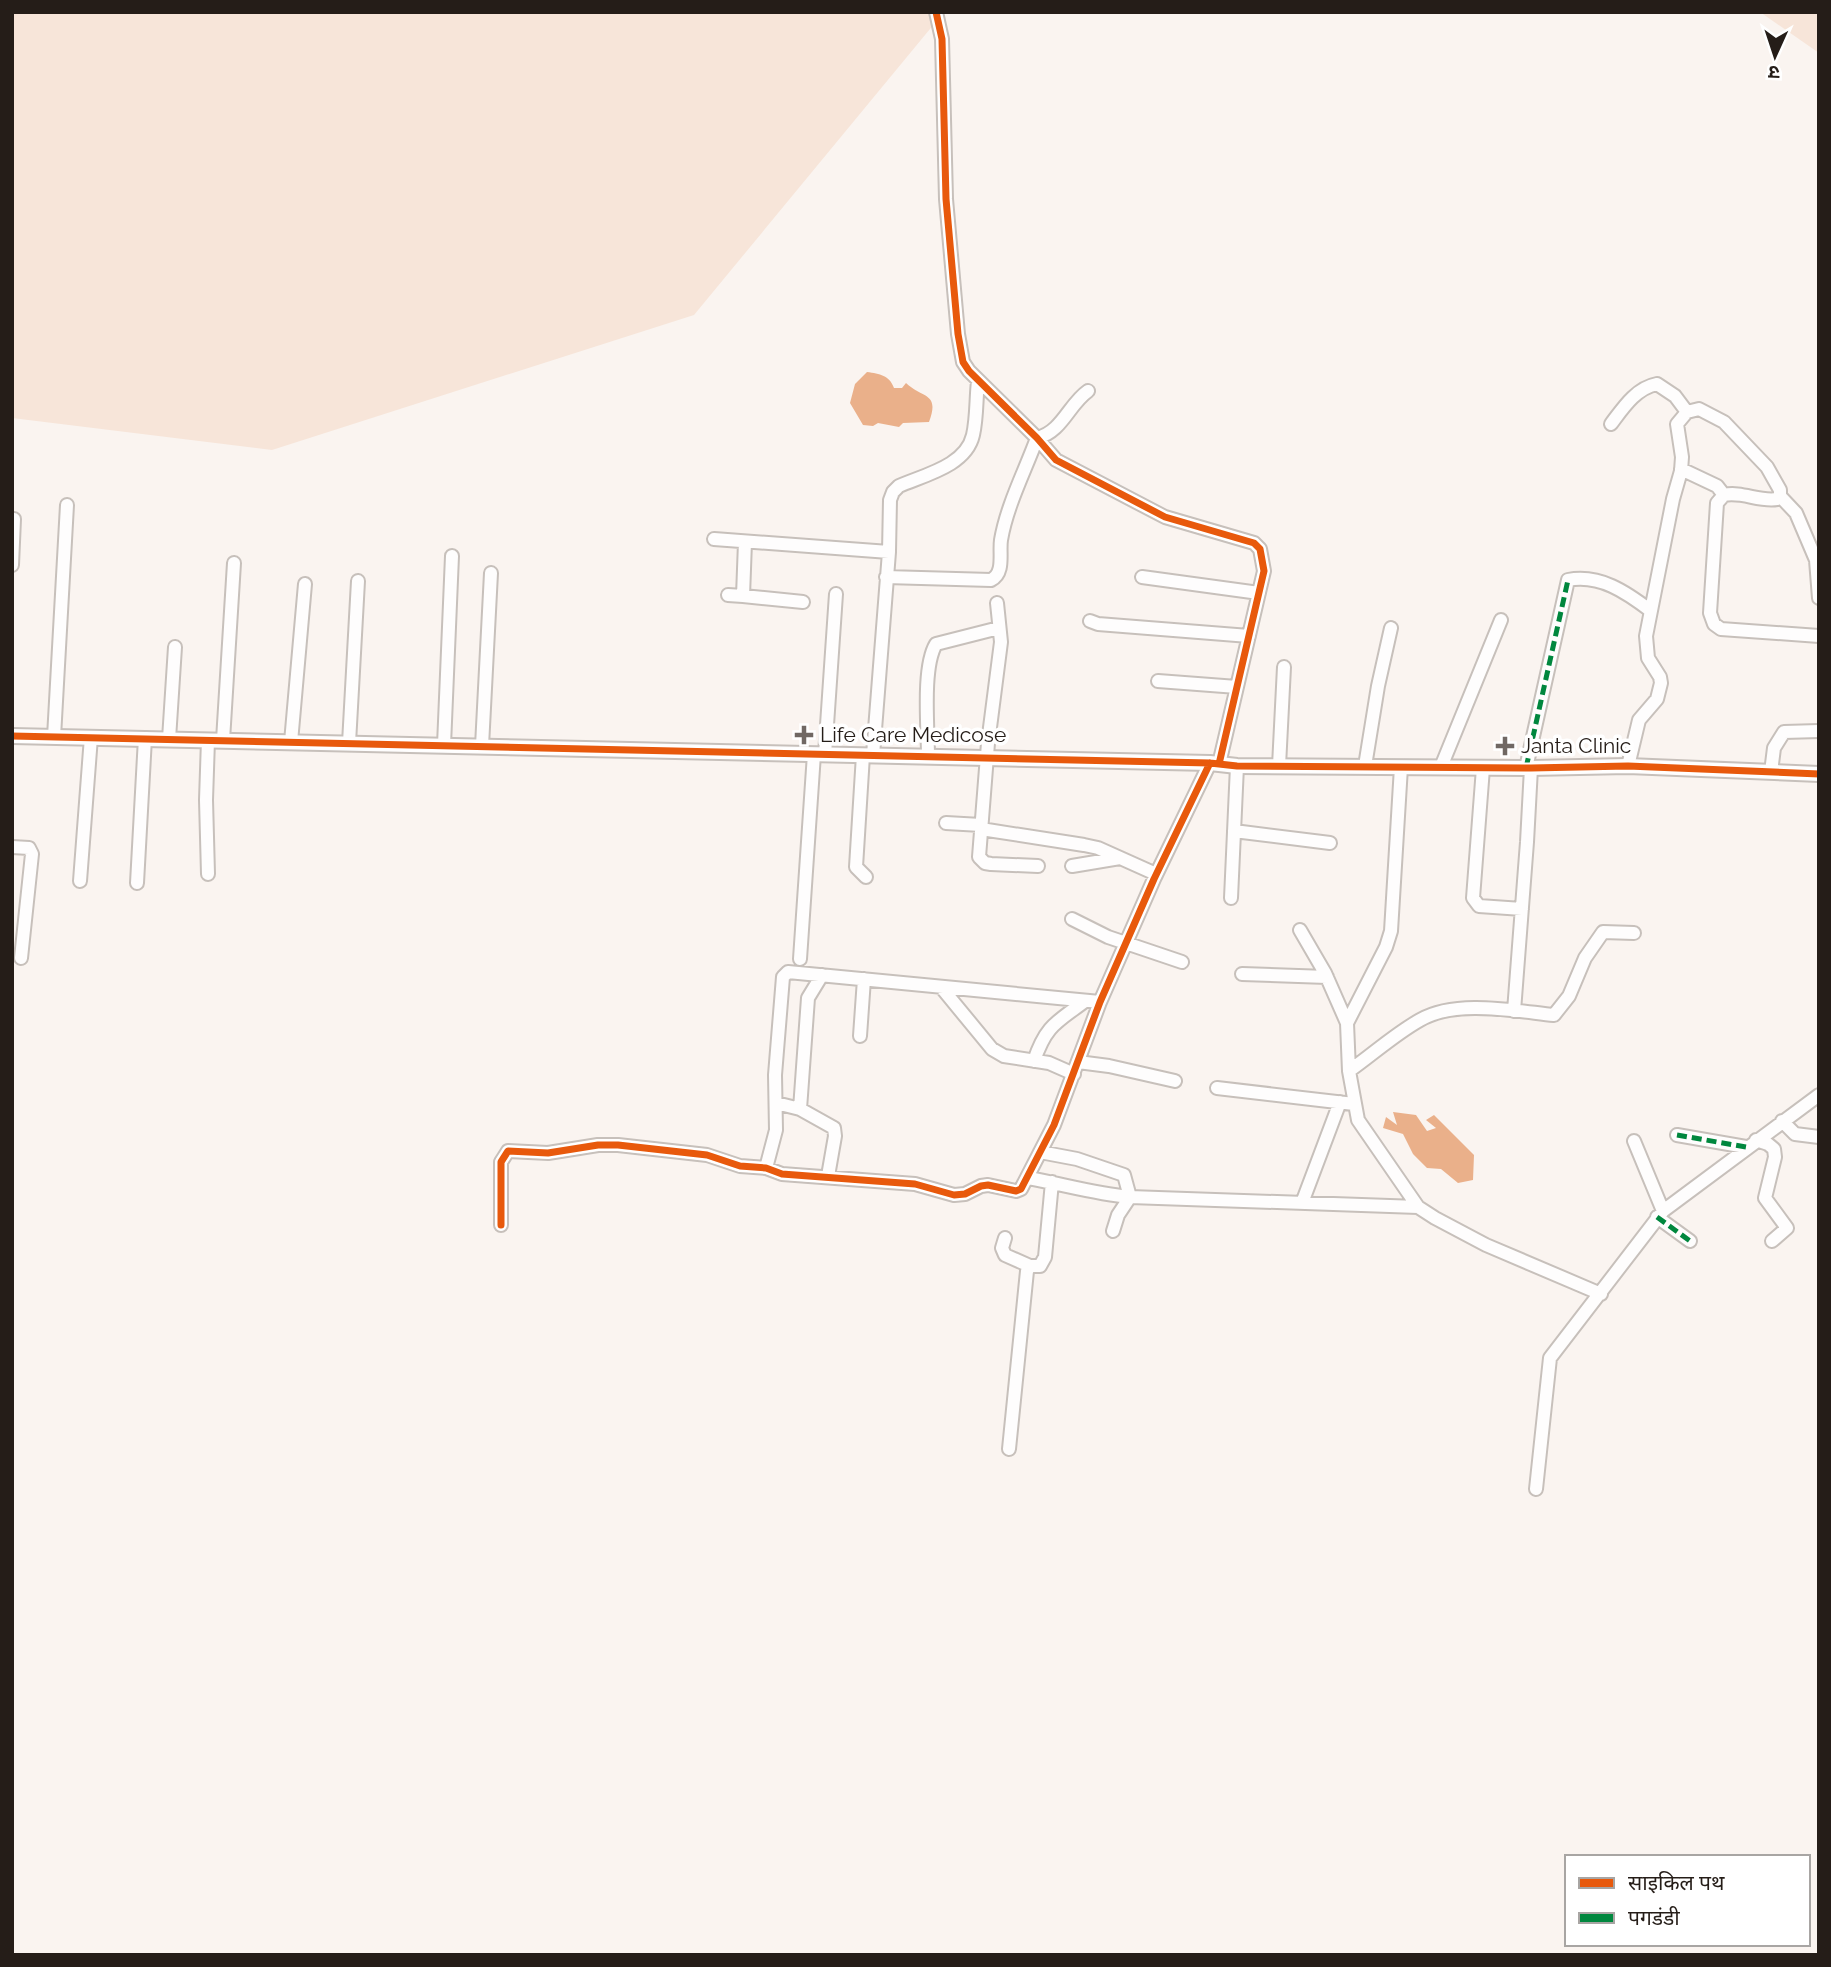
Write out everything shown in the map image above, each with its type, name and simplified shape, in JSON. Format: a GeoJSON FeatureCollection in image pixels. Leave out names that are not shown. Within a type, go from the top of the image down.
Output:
{"type":"FeatureCollection","features":[{"type":"Feature","properties":{"kind":"street"},"geometry":{"type":"LineString","coordinates":[[500,1224],[501,1162],[508,1151],[556,1153],[598,1145],[618,1145],[707,1155],[740,1166],[766,1168],[782,1174],[915,1184],[954,1195],[965,1194],[988,1185],[1016,1191],[1024,1186],[1156,874],[1214,763],[1237,687],[1264,571],[1260,549],[1254,543],[1165,517],[1056,460],[978,381],[963,362],[946,199],[942,38],[936,12]]}},
{"type":"Feature","properties":{"kind":"street"},"geometry":{"type":"LineString","coordinates":[[866,877],[856,867],[889,552],[890,500],[892,492],[899,486],[955,461],[963,454],[973,434],[978,381]]}},
{"type":"Feature","properties":{"kind":"street"},"geometry":{"type":"LineString","coordinates":[[1611,424],[1629,401],[1643,389],[1657,384],[1675,396],[1686,412]]}},
{"type":"Feature","properties":{"kind":"street"},"geometry":{"type":"LineString","coordinates":[[1037,438],[1045,436],[1053,429],[1088,391]]}},
{"type":"Feature","properties":{"kind":"street"},"geometry":{"type":"LineString","coordinates":[[1628,766],[1639,720],[1657,699],[1661,684],[1660,677],[1648,659],[1646,636],[1681,468],[1678,420],[1686,412],[1699,409],[1724,422],[1767,467],[1780,490],[1780,496],[1796,513],[1816,560],[1819,598]]}},
{"type":"Feature","properties":{"kind":"street"},"geometry":{"type":"LineString","coordinates":[[886,577],[996,578],[1006,519],[1037,438]]}},
{"type":"Feature","properties":{"kind":"street"},"geometry":{"type":"LineString","coordinates":[[1681,468],[1717,486],[1724,495]]}},
{"type":"Feature","properties":{"kind":"street"},"geometry":{"type":"LineString","coordinates":[[1780,496],[1769,501],[1734,493],[1724,495],[1717,503],[1710,613],[1714,624],[1721,629],[1819,636]]}},
{"type":"Feature","properties":{"kind":"street"},"geometry":{"type":"LineString","coordinates":[[54,737],[67,505]]}},
{"type":"Feature","properties":{"kind":"street"},"geometry":{"type":"LineString","coordinates":[[12,565],[14,519]]}},
{"type":"Feature","properties":{"kind":"street"},"geometry":{"type":"LineString","coordinates":[[714,539],[889,552]]}},
{"type":"Feature","properties":{"kind":"street"},"geometry":{"type":"LineString","coordinates":[[743,596],[745,542]]}},
{"type":"Feature","properties":{"kind":"street"},"geometry":{"type":"LineString","coordinates":[[444,745],[452,556]]}},
{"type":"Feature","properties":{"kind":"street"},"geometry":{"type":"LineString","coordinates":[[208,874],[216,740],[234,564]]}},
{"type":"Feature","properties":{"kind":"street"},"geometry":{"type":"LineString","coordinates":[[482,746],[491,573]]}},
{"type":"Feature","properties":{"kind":"street"},"geometry":{"type":"LineString","coordinates":[[1142,577],[1259,593]]}},
{"type":"Feature","properties":{"kind":"street"},"geometry":{"type":"LineString","coordinates":[[1514,1011],[1522,909],[1528,768],[1568,580],[1582,577],[1604,583],[1632,596],[1651,611]]}},
{"type":"Feature","properties":{"kind":"street"},"geometry":{"type":"LineString","coordinates":[[349,743],[358,581]]}},
{"type":"Feature","properties":{"kind":"street"},"geometry":{"type":"LineString","coordinates":[[291,742],[305,584]]}},
{"type":"Feature","properties":{"kind":"street"},"geometry":{"type":"LineString","coordinates":[[728,594],[803,602]]}},
{"type":"Feature","properties":{"kind":"street"},"geometry":{"type":"LineString","coordinates":[[800,960],[836,594]]}},
{"type":"Feature","properties":{"kind":"street"},"geometry":{"type":"LineString","coordinates":[[997,603],[999,660],[979,854],[980,860],[985,863],[1038,866]]}},
{"type":"Feature","properties":{"kind":"street"},"geometry":{"type":"LineString","coordinates":[[1441,767],[1501,620]]}},
{"type":"Feature","properties":{"kind":"street"},"geometry":{"type":"LineString","coordinates":[[1090,621],[1098,624],[1249,636]]}},
{"type":"Feature","properties":{"kind":"street"},"geometry":{"type":"LineString","coordinates":[[928,757],[928,667],[931,652],[936,644],[999,628]]}},
{"type":"Feature","properties":{"kind":"street"},"geometry":{"type":"LineString","coordinates":[[1365,766],[1391,628]]}},
{"type":"Feature","properties":{"kind":"street"},"geometry":{"type":"LineString","coordinates":[[169,739],[175,647]]}},
{"type":"Feature","properties":{"kind":"street"},"geometry":{"type":"LineString","coordinates":[[1279,766],[1284,667]]}},
{"type":"Feature","properties":{"kind":"street"},"geometry":{"type":"LineString","coordinates":[[1158,681],[1237,687]]}},
{"type":"Feature","properties":{"kind":"street"},"geometry":{"type":"LineString","coordinates":[[1771,772],[1774,748],[1784,732],[1819,732]]}},
{"type":"Feature","properties":{"kind":"street"},"geometry":{"type":"LineString","coordinates":[[12,736],[1214,763],[1237,766],[1628,766],[1819,774]]}},
{"type":"Feature","properties":{"kind":"street"},"geometry":{"type":"LineString","coordinates":[[80,881],[91,737]]}},
{"type":"Feature","properties":{"kind":"street"},"geometry":{"type":"LineString","coordinates":[[137,883],[145,738]]}},
{"type":"Feature","properties":{"kind":"street"},"geometry":{"type":"LineString","coordinates":[[1231,898],[1237,766]]}},
{"type":"Feature","properties":{"kind":"street"},"geometry":{"type":"LineString","coordinates":[[1347,1023],[1391,931],[1401,767]]}},
{"type":"Feature","properties":{"kind":"street"},"geometry":{"type":"LineString","coordinates":[[1483,768],[1473,898],[1479,906],[1485,908],[1522,909]]}},
{"type":"Feature","properties":{"kind":"street"},"geometry":{"type":"LineString","coordinates":[[946,823],[1084,845],[1156,874]]}},
{"type":"Feature","properties":{"kind":"street"},"geometry":{"type":"LineString","coordinates":[[1234,831],[1329,843]]}},
{"type":"Feature","properties":{"kind":"street"},"geometry":{"type":"LineString","coordinates":[[12,847],[29,848],[32,854],[21,958]]}},
{"type":"Feature","properties":{"kind":"street"},"geometry":{"type":"LineString","coordinates":[[1072,866],[1121,858]]}},
{"type":"Feature","properties":{"kind":"street"},"geometry":{"type":"LineString","coordinates":[[1072,919],[1125,944],[1182,962]]}},
{"type":"Feature","properties":{"kind":"street"},"geometry":{"type":"LineString","coordinates":[[1300,930],[1327,977],[1347,1023],[1349,1071],[1358,1120],[1418,1207],[1486,1245],[1601,1294]]}},
{"type":"Feature","properties":{"kind":"street"},"geometry":{"type":"LineString","coordinates":[[1349,1071],[1421,1019],[1446,1011],[1485,1008],[1554,1015],[1569,996],[1585,958],[1603,932],[1634,933]]}},
{"type":"Feature","properties":{"kind":"street"},"geometry":{"type":"LineString","coordinates":[[766,1168],[775,1138],[775,1075],[783,977],[788,972],[1100,1002]]}},
{"type":"Feature","properties":{"kind":"street"},"geometry":{"type":"LineString","coordinates":[[1242,974],[1327,977]]}},
{"type":"Feature","properties":{"kind":"street"},"geometry":{"type":"LineString","coordinates":[[800,1109],[808,998],[822,975]]}},
{"type":"Feature","properties":{"kind":"street"},"geometry":{"type":"LineString","coordinates":[[860,1036],[864,979]]}},
{"type":"Feature","properties":{"kind":"street"},"geometry":{"type":"LineString","coordinates":[[941,987],[992,1049],[1004,1056],[1076,1068],[1109,1066],[1175,1081]]}},
{"type":"Feature","properties":{"kind":"street"},"geometry":{"type":"LineString","coordinates":[[1034,1061],[1044,1034],[1054,1023],[1086,1001]]}},
{"type":"Feature","properties":{"kind":"street"},"geometry":{"type":"LineString","coordinates":[[1217,1088],[1354,1104]]}},
{"type":"Feature","properties":{"kind":"street"},"geometry":{"type":"LineString","coordinates":[[1536,1489],[1550,1358],[1660,1214],[1819,1095]]}},
{"type":"Feature","properties":{"kind":"street"},"geometry":{"type":"LineString","coordinates":[[1302,1203],[1340,1102]]}},
{"type":"Feature","properties":{"kind":"street"},"geometry":{"type":"LineString","coordinates":[[776,1103],[800,1109],[834,1128],[828,1176]]}},
{"type":"Feature","properties":{"kind":"street"},"geometry":{"type":"LineString","coordinates":[[1782,1121],[1795,1134],[1819,1137]]}},
{"type":"Feature","properties":{"kind":"street"},"geometry":{"type":"LineString","coordinates":[[1676,1135],[1768,1144],[1774,1149],[1775,1157],[1765,1199],[1787,1228],[1772,1241]]}},
{"type":"Feature","properties":{"kind":"street"},"geometry":{"type":"LineString","coordinates":[[1634,1140],[1660,1214],[1690,1241]]}},
{"type":"Feature","properties":{"kind":"street"},"geometry":{"type":"LineString","coordinates":[[1040,1152],[1077,1159],[1124,1175],[1130,1197],[1118,1215],[1113,1231]]}},
{"type":"Feature","properties":{"kind":"street"},"geometry":{"type":"LineString","coordinates":[[1028,1178],[1088,1189],[1100,1194],[1130,1197],[1418,1207]]}},
{"type":"Feature","properties":{"kind":"street"},"geometry":{"type":"LineString","coordinates":[[1005,1238],[1002,1248],[1004,1255],[1030,1266],[1040,1266],[1045,1258],[1052,1182]]}},
{"type":"Feature","properties":{"kind":"street"},"geometry":{"type":"LineString","coordinates":[[1009,1450],[1025,1287],[1030,1266]]}},
{"type":"Feature","properties":{"kind":"shaded area"},"geometry":{"type":"Polygon","coordinates":[[[12,12],[944,12],[694,315],[272,450],[12,418],[12,12]]]}},
{"type":"Feature","properties":{"kind":"shaded area"},"geometry":{"type":"Polygon","coordinates":[[[1760,12],[1819,12],[1819,53],[1760,12]]]}},
{"type":"Feature","properties":{"kind":"shaded area"},"geometry":{"type":"Polygon","coordinates":[[[867,372],[887,378],[894,388],[902,388],[906,383],[928,397],[932,406],[929,422],[903,423],[899,427],[878,423],[873,426],[863,425],[850,403],[855,384],[867,372]]]}},
{"type":"Feature","properties":{"kind":"shaded area"},"geometry":{"type":"Polygon","coordinates":[[[1393,1112],[1416,1115],[1427,1131],[1436,1128],[1426,1120],[1434,1115],[1474,1155],[1473,1180],[1458,1183],[1441,1169],[1427,1168],[1413,1154],[1403,1134],[1383,1128],[1386,1117],[1397,1125],[1393,1112]]]}},
{"type":"Feature","properties":{"kind":"marked path"},"geometry":{"type":"LineString","coordinates":[[1526,768],[1568,580]]}},
{"type":"Feature","properties":{"kind":"marked path"},"geometry":{"type":"LineString","coordinates":[[1677,1135],[1746,1147]]}},
{"type":"Feature","properties":{"kind":"marked path"},"geometry":{"type":"LineString","coordinates":[[1657,1217],[1690,1241]]}},
{"type":"Feature","properties":{"kind":"cycle path"},"geometry":{"type":"LineString","coordinates":[[936,12],[942,39],[946,199],[963,362],[1056,460],[1165,517],[1254,543],[1260,549],[1264,571],[1219,764]]}},
{"type":"Feature","properties":{"kind":"cycle path"},"geometry":{"type":"LineString","coordinates":[[12,736],[1210,763],[1237,766],[1628,766],[1819,774]]}},
{"type":"Feature","properties":{"kind":"cycle path"},"geometry":{"type":"LineString","coordinates":[[501,1225],[501,1162],[508,1151],[548,1153],[598,1145],[618,1145],[707,1155],[740,1166],[766,1168],[782,1174],[915,1184],[954,1195],[965,1194],[988,1185],[1016,1191],[1021,1189],[1054,1125],[1100,1002],[1154,879],[1210,763]]}},
{"type":"Feature","properties":{"kind":"place","name":"Life Care Medicose"},"geometry":{"type":"Point","coordinates":[804,735]}},
{"type":"Feature","properties":{"kind":"place","name":"Janta Clinic"},"geometry":{"type":"Point","coordinates":[1505,746]}}]}
